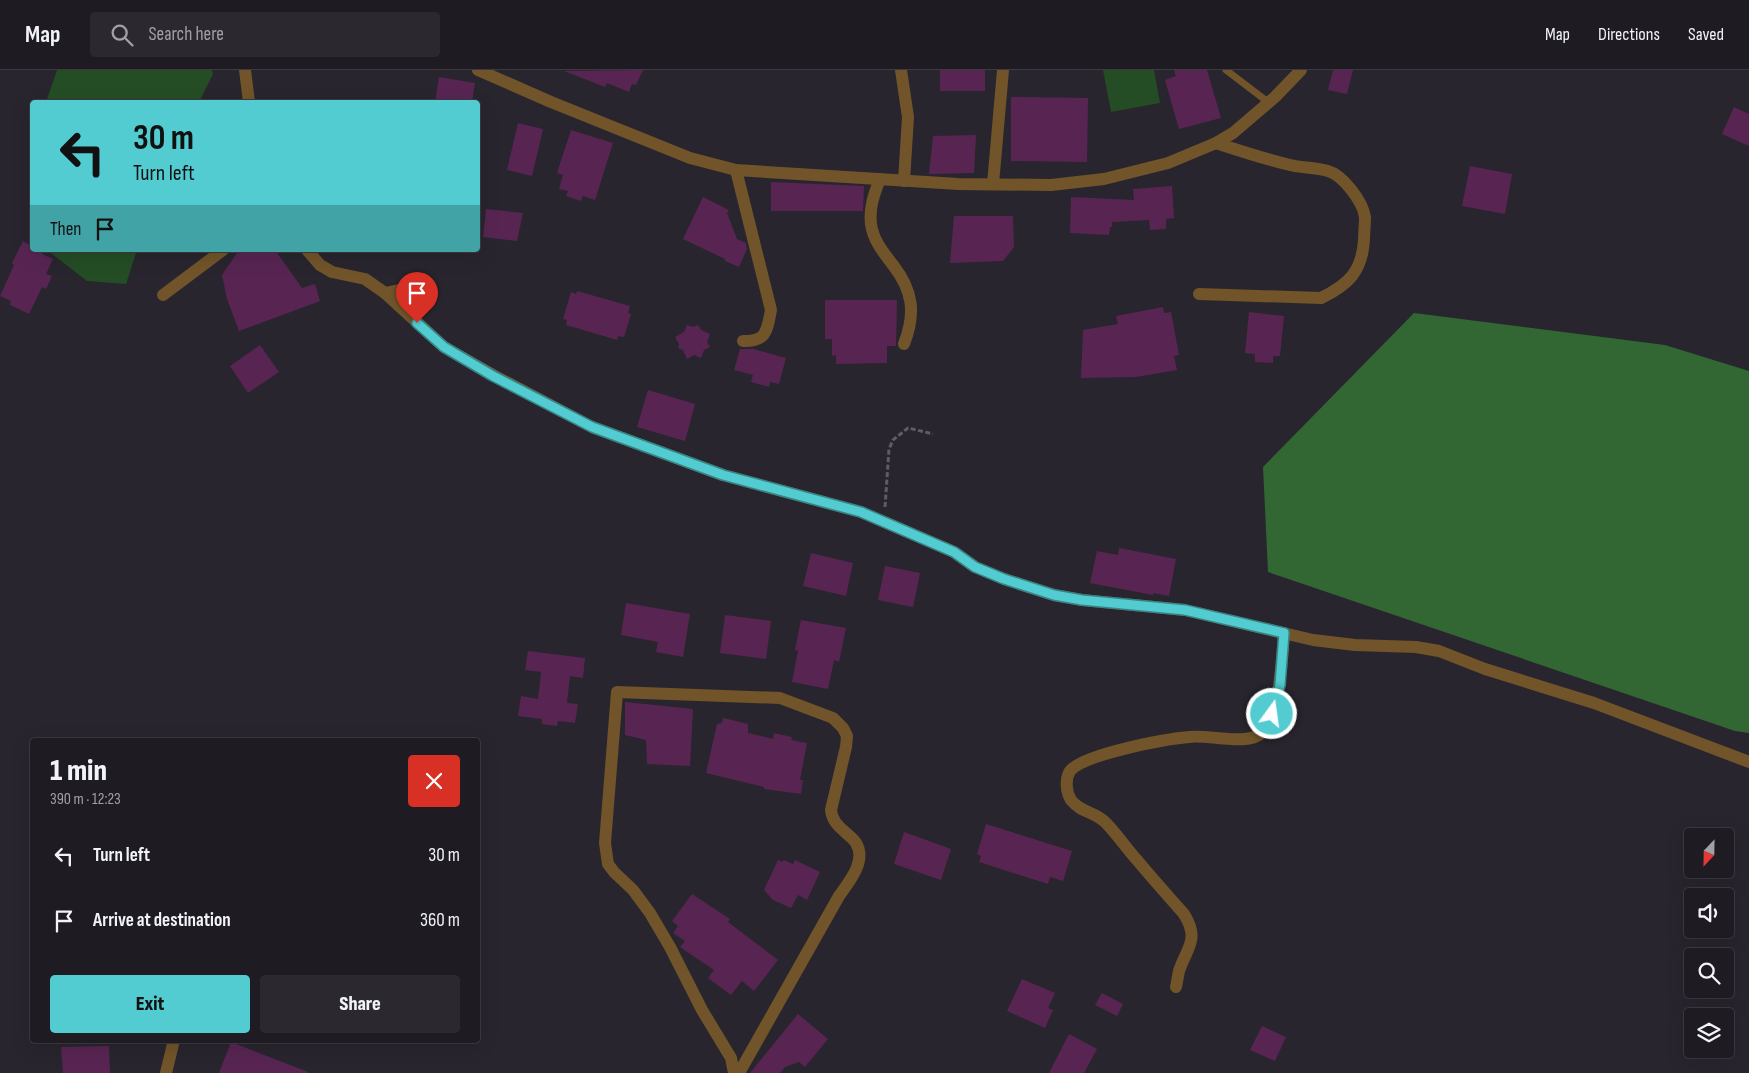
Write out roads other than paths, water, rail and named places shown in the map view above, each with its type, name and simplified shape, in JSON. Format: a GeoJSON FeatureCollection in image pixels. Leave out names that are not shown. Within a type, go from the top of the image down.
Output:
{"type":"FeatureCollection","features":[{"type":"Feature","properties":{"kind":"street"},"geometry":{"type":"LineString","coordinates":[[245,70],[249,100]]}},
{"type":"Feature","properties":{"kind":"street"},"geometry":{"type":"LineString","coordinates":[[478,70],[560,106],[681,154],[736,170],[904,181],[1051,185],[1104,179],[1168,163],[1216,144],[1268,102],[1301,70]]}},
{"type":"Feature","properties":{"kind":"street"},"geometry":{"type":"LineString","coordinates":[[901,70],[908,117],[904,181]]}},
{"type":"Feature","properties":{"kind":"street"},"geometry":{"type":"LineString","coordinates":[[993,184],[1003,70]]}},
{"type":"Feature","properties":{"kind":"street"},"geometry":{"type":"LineString","coordinates":[[1199,294],[1322,298],[1339,289],[1353,276],[1362,258],[1364,243],[1365,215],[1356,196],[1343,180],[1329,171],[1291,165],[1216,144]]}},
{"type":"Feature","properties":{"kind":"street"},"geometry":{"type":"LineString","coordinates":[[736,170],[771,310],[767,329],[763,337],[754,341],[743,341]]}},
{"type":"Feature","properties":{"kind":"street"},"geometry":{"type":"LineString","coordinates":[[880,179],[871,201],[871,225],[879,247],[906,284],[912,306],[910,329],[904,344]]}},
{"type":"Feature","properties":{"kind":"street"},"geometry":{"type":"LineString","coordinates":[[163,295],[220,252]]}},
{"type":"Feature","properties":{"kind":"street"},"geometry":{"type":"LineString","coordinates":[[308,252],[320,265],[332,272],[365,279],[385,293],[444,347],[493,376],[592,427],[723,475],[861,512],[954,552],[975,567],[1004,579],[1054,595],[1082,600],[1185,610],[1312,640],[1355,645],[1416,647],[1439,651],[1485,670],[1594,703],[1749,762]]}},
{"type":"Feature","properties":{"kind":"street"},"geometry":{"type":"LineString","coordinates":[[385,293],[428,284]]}},
{"type":"Feature","properties":{"kind":"street"},"geometry":{"type":"LineString","coordinates":[[1176,987],[1179,970],[1188,952],[1192,934],[1190,924],[1184,914],[1104,821],[1081,809],[1071,799],[1067,790],[1067,779],[1070,771],[1081,763],[1121,749],[1191,736],[1230,739],[1250,738],[1262,733],[1267,727],[1272,714],[1280,685],[1284,633]]}},
{"type":"Feature","properties":{"kind":"street"},"geometry":{"type":"LineString","coordinates":[[734,1073],[731,1058],[702,1010],[670,947],[650,913],[608,864],[605,843],[617,692],[780,698],[833,718],[843,728],[847,736],[831,810],[832,818],[838,826],[856,843],[859,852],[858,864],[854,875],[839,896],[739,1073]]}},
{"type":"Feature","properties":{"kind":"street"},"geometry":{"type":"LineString","coordinates":[[166,1073],[173,1043]]}},
{"type":"Feature","properties":{"kind":"lane"},"geometry":{"type":"LineString","coordinates":[[1226,70],[1268,102]]}}]}
